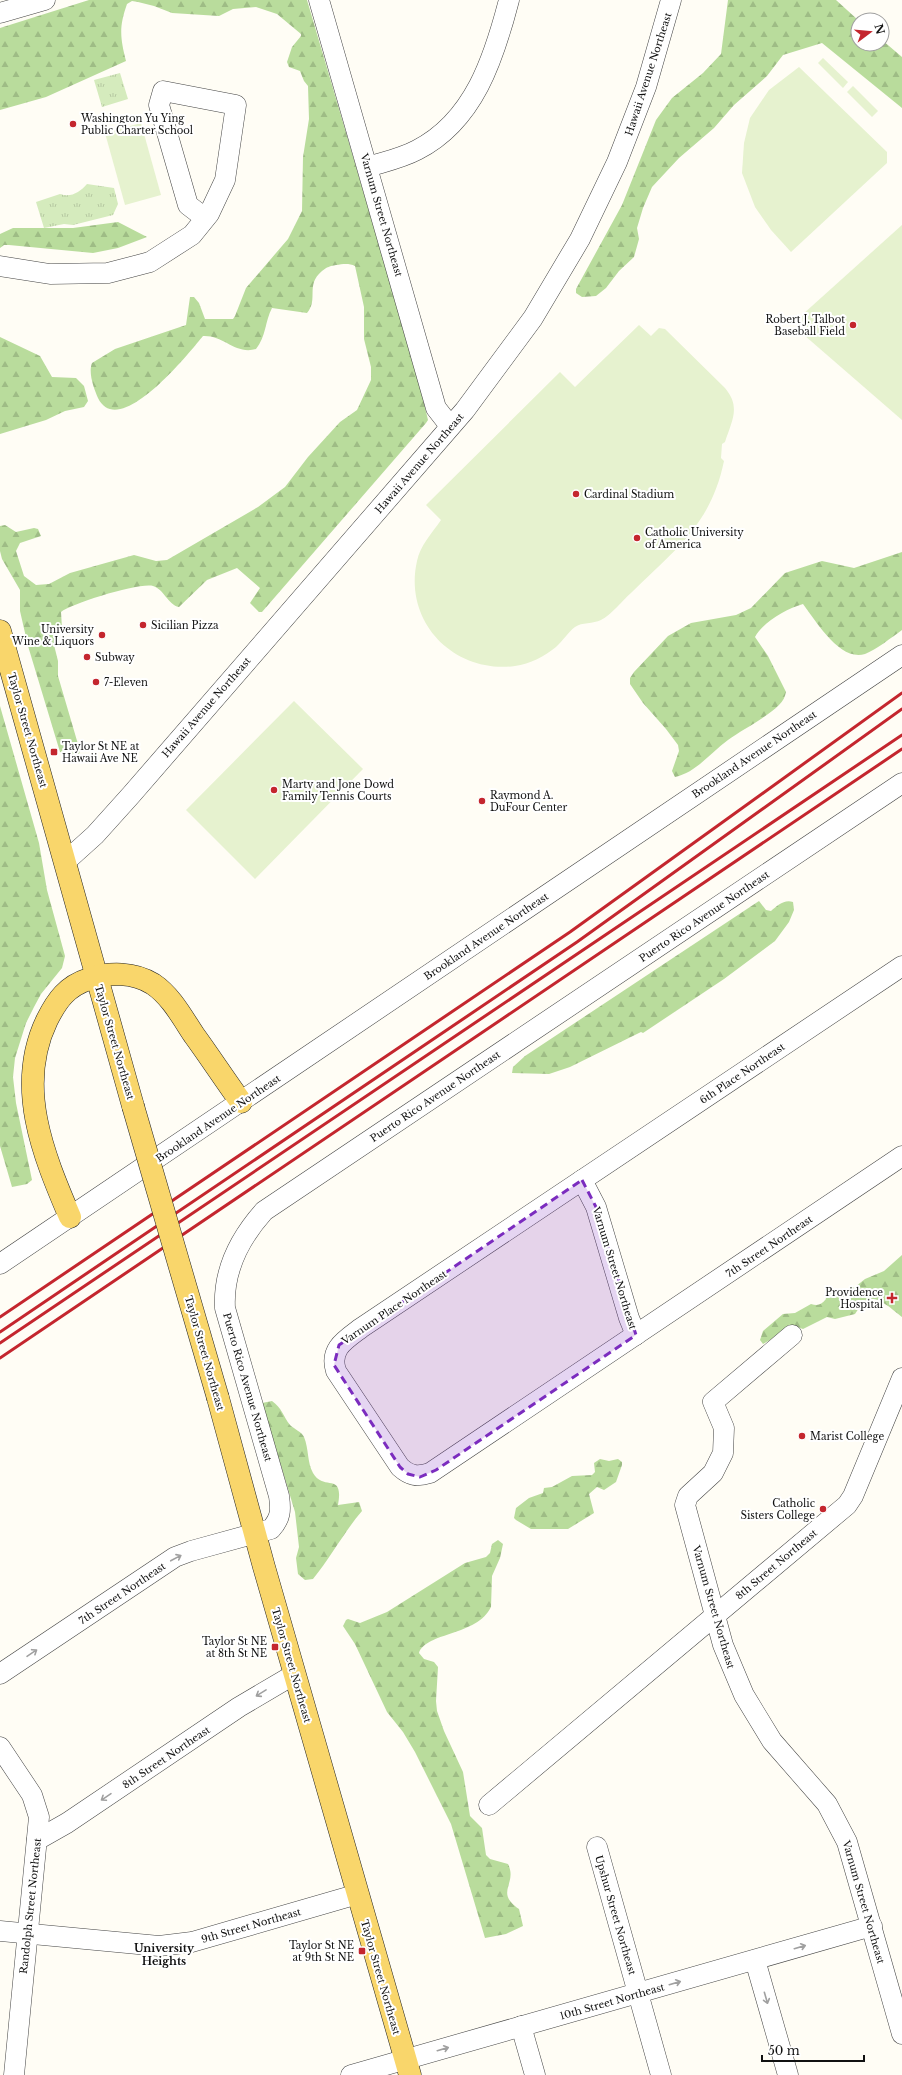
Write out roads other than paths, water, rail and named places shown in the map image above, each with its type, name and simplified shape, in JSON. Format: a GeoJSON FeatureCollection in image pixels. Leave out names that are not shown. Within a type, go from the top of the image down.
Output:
{"type":"FeatureCollection","features":[{"type":"Feature","properties":{"kind":"main road","name":"Taylor Street Northeast"},"geometry":{"type":"LineString","coordinates":[[0,631],[96,976],[218,1398],[255,1534],[408,2067]]}},
{"type":"Feature","properties":{"kind":"main road"},"geometry":{"type":"LineString","coordinates":[[70,1217],[51,1169],[37,1121],[32,1089],[32,1069],[34,1056],[42,1032],[60,998],[76,984],[96,976],[120,974],[142,978],[160,989],[172,1002],[241,1102]]}},
{"type":"Feature","properties":{"kind":"street"},"geometry":{"type":"LineString","coordinates":[[1,10],[45,0]]}},
{"type":"Feature","properties":{"kind":"street","name":"Varnum Street Northeast"},"geometry":{"type":"LineString","coordinates":[[319,0],[436,408],[450,426]]}},
{"type":"Feature","properties":{"kind":"street"},"geometry":{"type":"LineString","coordinates":[[368,167],[419,149],[441,134],[461,115],[471,100],[486,69],[509,0]]}},
{"type":"Feature","properties":{"kind":"street","name":"Hawaii Avenue Northeast"},"geometry":{"type":"LineString","coordinates":[[65,862],[95,835],[135,790],[450,426],[487,382],[532,318],[583,233],[630,130],[657,52],[671,0]]}},
{"type":"Feature","properties":{"kind":"street"},"geometry":{"type":"LineString","coordinates":[[0,266],[50,274],[108,273],[150,262],[192,235],[205,218],[225,180],[236,106],[163,91],[159,105],[188,205],[205,218]]}},
{"type":"Feature","properties":{"kind":"street","name":"Brookland Avenue Northeast"},"geometry":{"type":"LineString","coordinates":[[0,1264],[438,970],[664,814],[902,655]]}},
{"type":"Feature","properties":{"kind":"street","name":"Puerto Rico Avenue Northeast"},"geometry":{"type":"LineString","coordinates":[[255,1534],[271,1529],[278,1521],[281,1510],[225,1308],[224,1293],[233,1258],[244,1237],[258,1218],[274,1203],[902,783]]}},
{"type":"Feature","properties":{"kind":"street","name":"6th Place Northeast"},"geometry":{"type":"LineString","coordinates":[[582,1180],[902,966]]}},
{"type":"Feature","properties":{"kind":"street","name":"7th Street Northeast"},"geometry":{"type":"LineString","coordinates":[[636,1335],[902,1156]]}},
{"type":"Feature","properties":{"kind":"street","name":"Varnum Street Northeast"},"geometry":{"type":"LineString","coordinates":[[582,1180],[596,1207],[629,1318],[636,1335]]}},
{"type":"Feature","properties":{"kind":"street","name":"Varnum Place Northeast"},"geometry":{"type":"LineString","coordinates":[[582,1180],[338,1345],[334,1355],[336,1371],[400,1467],[408,1474],[420,1476],[436,1470],[636,1335]]}},
{"type":"Feature","properties":{"kind":"street","name":"Varnum Street Northeast"},"geometry":{"type":"LineString","coordinates":[[792,1335],[713,1402],[724,1428],[723,1453],[713,1473],[685,1500],[685,1505],[715,1615],[732,1670],[754,1714],[781,1752],[824,1799],[842,1831],[872,1926],[902,2034]]}},
{"type":"Feature","properties":{"kind":"street","name":"8th Street Northeast"},"geometry":{"type":"LineString","coordinates":[[490,1805],[847,1505],[853,1496],[902,1378]]}},
{"type":"Feature","properties":{"kind":"street","name":"7th Street Northeast"},"geometry":{"type":"LineString","coordinates":[[0,1674],[175,1557],[191,1551],[255,1534]]}},
{"type":"Feature","properties":{"kind":"street","name":"8th Street Northeast"},"geometry":{"type":"LineString","coordinates":[[37,1840],[67,1823],[239,1707],[295,1674]]}},
{"type":"Feature","properties":{"kind":"street","name":"Randolph Street Northeast"},"geometry":{"type":"LineString","coordinates":[[0,1747],[35,1800],[38,1817],[14,2075]]}},
{"type":"Feature","properties":{"kind":"street","name":"Upshur Street Northeast"},"geometry":{"type":"LineString","coordinates":[[597,1847],[661,2075]]}},
{"type":"Feature","properties":{"kind":"street","name":"9th Street Northeast"},"geometry":{"type":"LineString","coordinates":[[0,1931],[158,1946],[179,1945],[358,1894]]}},
{"type":"Feature","properties":{"kind":"street","name":"10th Street Northeast"},"geometry":{"type":"LineString","coordinates":[[351,2075],[408,2067],[521,2026],[872,1926]]}},
{"type":"Feature","properties":{"kind":"street"},"geometry":{"type":"LineString","coordinates":[[755,1960],[788,2075]]}},
{"type":"Feature","properties":{"kind":"street"},"geometry":{"type":"LineString","coordinates":[[521,2026],[535,2075]]}},
{"type":"Feature","properties":{"kind":"railway"},"geometry":{"type":"LineString","coordinates":[[0,1317],[570,932],[902,693]]}},
{"type":"Feature","properties":{"kind":"railway"},"geometry":{"type":"LineString","coordinates":[[0,1332],[577,942],[902,709]]}},
{"type":"Feature","properties":{"kind":"railway"},"geometry":{"type":"LineString","coordinates":[[0,1343],[902,735]]}},
{"type":"Feature","properties":{"kind":"railway"},"geometry":{"type":"LineString","coordinates":[[0,1358],[902,749]]}},
{"type":"Feature","properties":{"kind":"place","name":"Washington Yu Ying Public Charter School"},"geometry":{"type":"Point","coordinates":[73,124]}},
{"type":"Feature","properties":{"kind":"place","name":"Robert J. Talbot Baseball Field"},"geometry":{"type":"Point","coordinates":[853,325]}},
{"type":"Feature","properties":{"kind":"place","name":"Cardinal Stadium"},"geometry":{"type":"Point","coordinates":[576,494]}},
{"type":"Feature","properties":{"kind":"place","name":"Catholic University of America"},"geometry":{"type":"Point","coordinates":[637,538]}},
{"type":"Feature","properties":{"kind":"place","name":"Sicilian Pizza"},"geometry":{"type":"Point","coordinates":[143,625]}},
{"type":"Feature","properties":{"kind":"place","name":"University Wine & Liquors"},"geometry":{"type":"Point","coordinates":[102,635]}},
{"type":"Feature","properties":{"kind":"place","name":"Subway"},"geometry":{"type":"Point","coordinates":[87,657]}},
{"type":"Feature","properties":{"kind":"place","name":"7-Eleven"},"geometry":{"type":"Point","coordinates":[96,682]}},
{"type":"Feature","properties":{"kind":"place","name":"Taylor St NE at Hawaii Ave NE"},"geometry":{"type":"Point","coordinates":[54,752]}},
{"type":"Feature","properties":{"kind":"place","name":"Marty and Jone Dowd Family Tennis Courts"},"geometry":{"type":"Point","coordinates":[274,790]}},
{"type":"Feature","properties":{"kind":"place","name":"Raymond A. DuFour Center"},"geometry":{"type":"Point","coordinates":[482,801]}},
{"type":"Feature","properties":{"kind":"place","name":"Providence Hospital"},"geometry":{"type":"Point","coordinates":[892,1298]}},
{"type":"Feature","properties":{"kind":"place","name":"Marist College"},"geometry":{"type":"Point","coordinates":[802,1436]}},
{"type":"Feature","properties":{"kind":"place","name":"Catholic Sisters College"},"geometry":{"type":"Point","coordinates":[823,1509]}},
{"type":"Feature","properties":{"kind":"place","name":"Taylor St NE at 8th St NE"},"geometry":{"type":"Point","coordinates":[275,1647]}},
{"type":"Feature","properties":{"kind":"place","name":"Taylor St NE at 9th St NE"},"geometry":{"type":"Point","coordinates":[362,1951]}},
{"type":"Feature","properties":{"kind":"district","name":"University Heights"},"geometry":{"type":"Point","coordinates":[164,1954]}}]}
